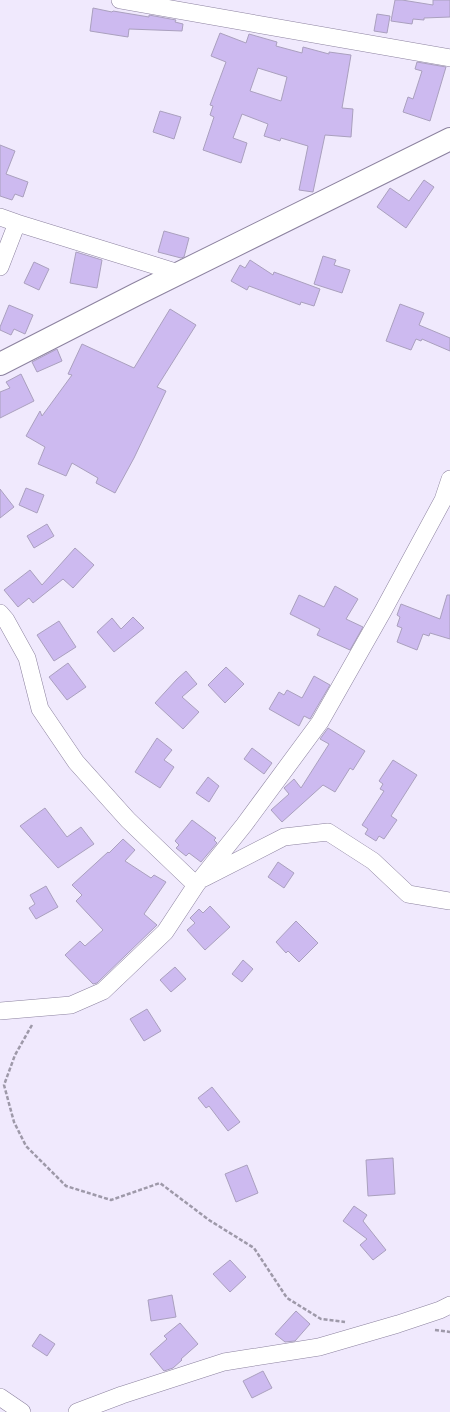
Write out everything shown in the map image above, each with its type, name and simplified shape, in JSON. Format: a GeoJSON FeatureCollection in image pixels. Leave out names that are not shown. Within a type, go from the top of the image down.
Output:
{"type":"FeatureCollection","features":[{"type":"Feature","properties":{"kind":"main road"},"geometry":{"type":"LineString","coordinates":[[0,364],[450,138]]}},
{"type":"Feature","properties":{"kind":"street"},"geometry":{"type":"LineString","coordinates":[[120,0],[450,58]]}},
{"type":"Feature","properties":{"kind":"street"},"geometry":{"type":"LineString","coordinates":[[0,217],[179,274]]}},
{"type":"Feature","properties":{"kind":"street"},"geometry":{"type":"LineString","coordinates":[[0,267],[16,223]]}},
{"type":"Feature","properties":{"kind":"street"},"geometry":{"type":"LineString","coordinates":[[0,1011],[71,1005],[103,991],[165,932],[197,883],[244,825],[320,722],[383,611],[443,500],[450,479]]}},
{"type":"Feature","properties":{"kind":"street"},"geometry":{"type":"LineString","coordinates":[[0,612],[27,658],[40,710],[76,762],[128,820],[197,883]]}},
{"type":"Feature","properties":{"kind":"street"},"geometry":{"type":"LineString","coordinates":[[197,883],[284,837],[328,832],[372,861],[408,894],[450,901]]}},
{"type":"Feature","properties":{"kind":"street"},"geometry":{"type":"LineString","coordinates":[[77,1412],[122,1395],[224,1362],[318,1347],[405,1322],[450,1305]]}},
{"type":"Feature","properties":{"kind":"street"},"geometry":{"type":"LineString","coordinates":[[0,1397],[22,1412]]}},
{"type":"Feature","properties":{"kind":"path"},"geometry":{"type":"LineString","coordinates":[[42,1007],[15,1055],[4,1085],[14,1122],[26,1146],[66,1186],[111,1200],[160,1183],[209,1220],[254,1248],[287,1298],[321,1319],[350,1322]]}},
{"type":"Feature","properties":{"kind":"path"},"geometry":{"type":"LineString","coordinates":[[433,1329],[450,1332]]}},
{"type":"Feature","properties":{"kind":"building"},"geometry":{"type":"Polygon","coordinates":[[[395,0],[433,5],[433,0],[450,0],[450,17],[424,18],[424,20],[413,19],[412,24],[391,21],[395,0]]]}},
{"type":"Feature","properties":{"kind":"building"},"geometry":{"type":"Polygon","coordinates":[[[93,8],[112,12],[149,17],[149,15],[176,20],[175,22],[183,24],[182,31],[129,29],[128,37],[90,31],[93,8]]]}},
{"type":"Feature","properties":{"kind":"building"},"geometry":{"type":"Polygon","coordinates":[[[377,14],[390,16],[387,33],[374,31],[377,14]]]}},
{"type":"Feature","properties":{"kind":"building"},"geometry":{"type":"Polygon","coordinates":[[[220,33],[246,43],[249,34],[277,42],[276,46],[302,53],[303,47],[329,54],[329,52],[351,55],[342,108],[353,109],[351,137],[325,135],[313,192],[299,190],[308,146],[281,138],[280,141],[264,136],[268,124],[242,114],[233,138],[247,143],[241,163],[203,150],[214,117],[210,115],[213,106],[210,105],[226,62],[211,56],[220,33]],[[258,68],[250,91],[281,101],[287,77],[258,68]]]}},
{"type":"Feature","properties":{"kind":"building"},"geometry":{"type":"Polygon","coordinates":[[[417,62],[446,67],[430,121],[403,112],[408,97],[413,99],[422,71],[415,69],[417,62]]]}},
{"type":"Feature","properties":{"kind":"building"},"geometry":{"type":"Polygon","coordinates":[[[160,111],[181,117],[174,139],[153,132],[160,111]]]}},
{"type":"Feature","properties":{"kind":"building"},"geometry":{"type":"Polygon","coordinates":[[[0,145],[15,151],[6,174],[28,182],[23,197],[15,194],[12,200],[0,196],[0,145]]]}},
{"type":"Feature","properties":{"kind":"building"},"geometry":{"type":"Polygon","coordinates":[[[424,180],[434,187],[406,228],[377,207],[390,188],[409,201],[424,180]]]}},
{"type":"Feature","properties":{"kind":"building"},"geometry":{"type":"Polygon","coordinates":[[[164,231],[189,238],[184,257],[181,258],[158,252],[164,231]]]}},
{"type":"Feature","properties":{"kind":"building"},"geometry":{"type":"Polygon","coordinates":[[[76,252],[102,260],[97,288],[70,283],[76,252]]]}},
{"type":"Feature","properties":{"kind":"building"},"geometry":{"type":"Polygon","coordinates":[[[323,256],[336,260],[334,265],[350,270],[342,293],[314,284],[323,256]]]}},
{"type":"Feature","properties":{"kind":"building"},"geometry":{"type":"Polygon","coordinates":[[[250,260],[273,275],[274,272],[320,289],[314,306],[301,302],[300,305],[249,286],[247,290],[231,281],[240,265],[245,268],[250,260]]]}},
{"type":"Feature","properties":{"kind":"building"},"geometry":{"type":"Polygon","coordinates":[[[34,262],[49,269],[39,290],[24,283],[34,262]]]}},
{"type":"Feature","properties":{"kind":"building"},"geometry":{"type":"Polygon","coordinates":[[[400,304],[424,313],[419,325],[450,338],[450,351],[422,339],[421,341],[416,339],[411,350],[386,341],[400,304]]]}},
{"type":"Feature","properties":{"kind":"building"},"geometry":{"type":"Polygon","coordinates":[[[9,305],[33,315],[25,334],[14,329],[11,335],[0,330],[9,305]]]}},
{"type":"Feature","properties":{"kind":"building"},"geometry":{"type":"Polygon","coordinates":[[[170,309],[196,325],[157,387],[166,391],[134,458],[115,493],[96,483],[98,478],[72,463],[66,476],[38,464],[45,447],[26,436],[40,411],[42,416],[72,375],[68,374],[82,344],[134,368],[170,309]]]}},
{"type":"Feature","properties":{"kind":"building"},"geometry":{"type":"Polygon","coordinates":[[[57,349],[62,361],[37,372],[32,362],[57,349]]]}},
{"type":"Feature","properties":{"kind":"building"},"geometry":{"type":"Polygon","coordinates":[[[21,374],[34,401],[0,418],[0,392],[10,388],[6,382],[21,374]]]}},
{"type":"Feature","properties":{"kind":"building"},"geometry":{"type":"Polygon","coordinates":[[[26,488],[44,495],[37,513],[19,505],[26,488]]]}},
{"type":"Feature","properties":{"kind":"building"},"geometry":{"type":"Polygon","coordinates":[[[0,489],[14,507],[0,518],[0,489]]]}},
{"type":"Feature","properties":{"kind":"building"},"geometry":{"type":"Polygon","coordinates":[[[47,524],[54,536],[34,548],[27,536],[47,524]]]}},
{"type":"Feature","properties":{"kind":"building"},"geometry":{"type":"Polygon","coordinates":[[[75,548],[94,565],[73,588],[63,579],[33,603],[29,598],[18,607],[4,590],[30,570],[42,585],[75,548]]]}},
{"type":"Feature","properties":{"kind":"building"},"geometry":{"type":"Polygon","coordinates":[[[335,586],[358,599],[346,619],[363,627],[350,650],[317,635],[320,629],[290,614],[299,595],[324,607],[335,586]]]}},
{"type":"Feature","properties":{"kind":"building"},"geometry":{"type":"Polygon","coordinates":[[[447,595],[450,595],[450,639],[430,633],[429,636],[423,634],[417,650],[397,642],[402,628],[397,626],[400,617],[397,615],[401,604],[440,619],[447,595]]]}},
{"type":"Feature","properties":{"kind":"building"},"geometry":{"type":"Polygon","coordinates":[[[133,617],[144,628],[114,652],[97,632],[112,618],[121,629],[133,617]]]}},
{"type":"Feature","properties":{"kind":"building"},"geometry":{"type":"Polygon","coordinates":[[[59,621],[76,647],[54,661],[37,635],[59,621]]]}},
{"type":"Feature","properties":{"kind":"building"},"geometry":{"type":"Polygon","coordinates":[[[68,663],[86,687],[67,700],[49,677],[68,663]]]}},
{"type":"Feature","properties":{"kind":"building"},"geometry":{"type":"Polygon","coordinates":[[[226,667],[244,684],[225,703],[208,685],[226,667]]]}},
{"type":"Feature","properties":{"kind":"building"},"geometry":{"type":"Polygon","coordinates":[[[186,671],[197,684],[182,697],[199,712],[183,729],[155,703],[186,671]]]}},
{"type":"Feature","properties":{"kind":"building"},"geometry":{"type":"Polygon","coordinates":[[[314,676],[330,685],[310,719],[304,716],[299,726],[269,709],[279,692],[284,695],[287,690],[302,698],[314,676]]]}},
{"type":"Feature","properties":{"kind":"building"},"geometry":{"type":"Polygon","coordinates":[[[328,728],[365,751],[353,770],[350,768],[335,792],[323,785],[282,822],[271,810],[289,794],[284,788],[294,779],[301,788],[329,744],[320,739],[328,728]]]}},
{"type":"Feature","properties":{"kind":"building"},"geometry":{"type":"Polygon","coordinates":[[[157,738],[172,750],[164,760],[174,767],[160,788],[135,772],[157,738]]]}},
{"type":"Feature","properties":{"kind":"building"},"geometry":{"type":"Polygon","coordinates":[[[252,748],[272,763],[264,774],[244,759],[252,748]]]}},
{"type":"Feature","properties":{"kind":"building"},"geometry":{"type":"Polygon","coordinates":[[[393,760],[417,775],[391,816],[397,820],[384,839],[379,836],[376,841],[365,834],[368,829],[362,825],[384,791],[380,789],[383,784],[379,781],[393,760]]]}},
{"type":"Feature","properties":{"kind":"building"},"geometry":{"type":"Polygon","coordinates":[[[208,777],[219,786],[209,802],[196,793],[208,777]]]}},
{"type":"Feature","properties":{"kind":"building"},"geometry":{"type":"Polygon","coordinates":[[[45,808],[67,837],[81,827],[94,844],[58,868],[20,826],[45,808]]]}},
{"type":"Feature","properties":{"kind":"building"},"geometry":{"type":"Polygon","coordinates":[[[192,820],[216,838],[214,840],[217,843],[201,862],[189,853],[186,856],[176,848],[179,845],[175,841],[192,820]]]}},
{"type":"Feature","properties":{"kind":"building"},"geometry":{"type":"Polygon","coordinates":[[[123,839],[135,850],[125,861],[151,878],[154,875],[166,882],[144,914],[157,925],[97,983],[93,984],[65,955],[80,941],[85,946],[103,930],[76,901],[82,895],[72,885],[123,839]]]}},
{"type":"Feature","properties":{"kind":"building"},"geometry":{"type":"Polygon","coordinates":[[[278,862],[294,873],[284,888],[268,877],[278,862]]]}},
{"type":"Feature","properties":{"kind":"building"},"geometry":{"type":"Polygon","coordinates":[[[46,886],[58,907],[36,919],[29,908],[35,904],[30,895],[46,886]]]}},
{"type":"Feature","properties":{"kind":"building"},"geometry":{"type":"Polygon","coordinates":[[[210,906],[230,927],[205,950],[187,930],[195,923],[190,918],[199,909],[203,913],[210,906]]]}},
{"type":"Feature","properties":{"kind":"building"},"geometry":{"type":"Polygon","coordinates":[[[296,921],[318,943],[299,962],[288,951],[286,953],[276,942],[296,921]]]}},
{"type":"Feature","properties":{"kind":"building"},"geometry":{"type":"Polygon","coordinates":[[[243,960],[253,969],[242,982],[232,974],[243,960]]]}},
{"type":"Feature","properties":{"kind":"building"},"geometry":{"type":"Polygon","coordinates":[[[175,967],[186,979],[171,992],[160,980],[175,967]]]}},
{"type":"Feature","properties":{"kind":"building"},"geometry":{"type":"Polygon","coordinates":[[[147,1009],[161,1031],[144,1041],[130,1019],[147,1009]]]}},
{"type":"Feature","properties":{"kind":"building"},"geometry":{"type":"Polygon","coordinates":[[[212,1087],[240,1122],[228,1131],[209,1106],[206,1108],[198,1098],[212,1087]]]}},
{"type":"Feature","properties":{"kind":"building"},"geometry":{"type":"Polygon","coordinates":[[[393,1158],[395,1194],[368,1196],[366,1160],[393,1158]]]}},
{"type":"Feature","properties":{"kind":"building"},"geometry":{"type":"Polygon","coordinates":[[[247,1165],[258,1193],[236,1202],[225,1174],[247,1165]]]}},
{"type":"Feature","properties":{"kind":"building"},"geometry":{"type":"Polygon","coordinates":[[[354,1206],[367,1215],[363,1221],[386,1250],[373,1260],[360,1245],[367,1239],[343,1221],[354,1206]]]}},
{"type":"Feature","properties":{"kind":"building"},"geometry":{"type":"Polygon","coordinates":[[[230,1260],[246,1277],[230,1292],[213,1274],[230,1260]]]}},
{"type":"Feature","properties":{"kind":"building"},"geometry":{"type":"Polygon","coordinates":[[[172,1295],[176,1317],[151,1321],[148,1300],[172,1295]]]}},
{"type":"Feature","properties":{"kind":"building"},"geometry":{"type":"Polygon","coordinates":[[[296,1311],[310,1324],[295,1341],[285,1342],[275,1334],[296,1311]]]}},
{"type":"Feature","properties":{"kind":"building"},"geometry":{"type":"Polygon","coordinates":[[[180,1323],[198,1344],[173,1368],[164,1371],[150,1354],[167,1339],[164,1336],[180,1323]]]}},
{"type":"Feature","properties":{"kind":"building"},"geometry":{"type":"Polygon","coordinates":[[[40,1334],[55,1344],[47,1356],[32,1346],[40,1334]]]}},
{"type":"Feature","properties":{"kind":"building"},"geometry":{"type":"Polygon","coordinates":[[[263,1371],[272,1388],[252,1398],[243,1381],[263,1371]]]}}]}
